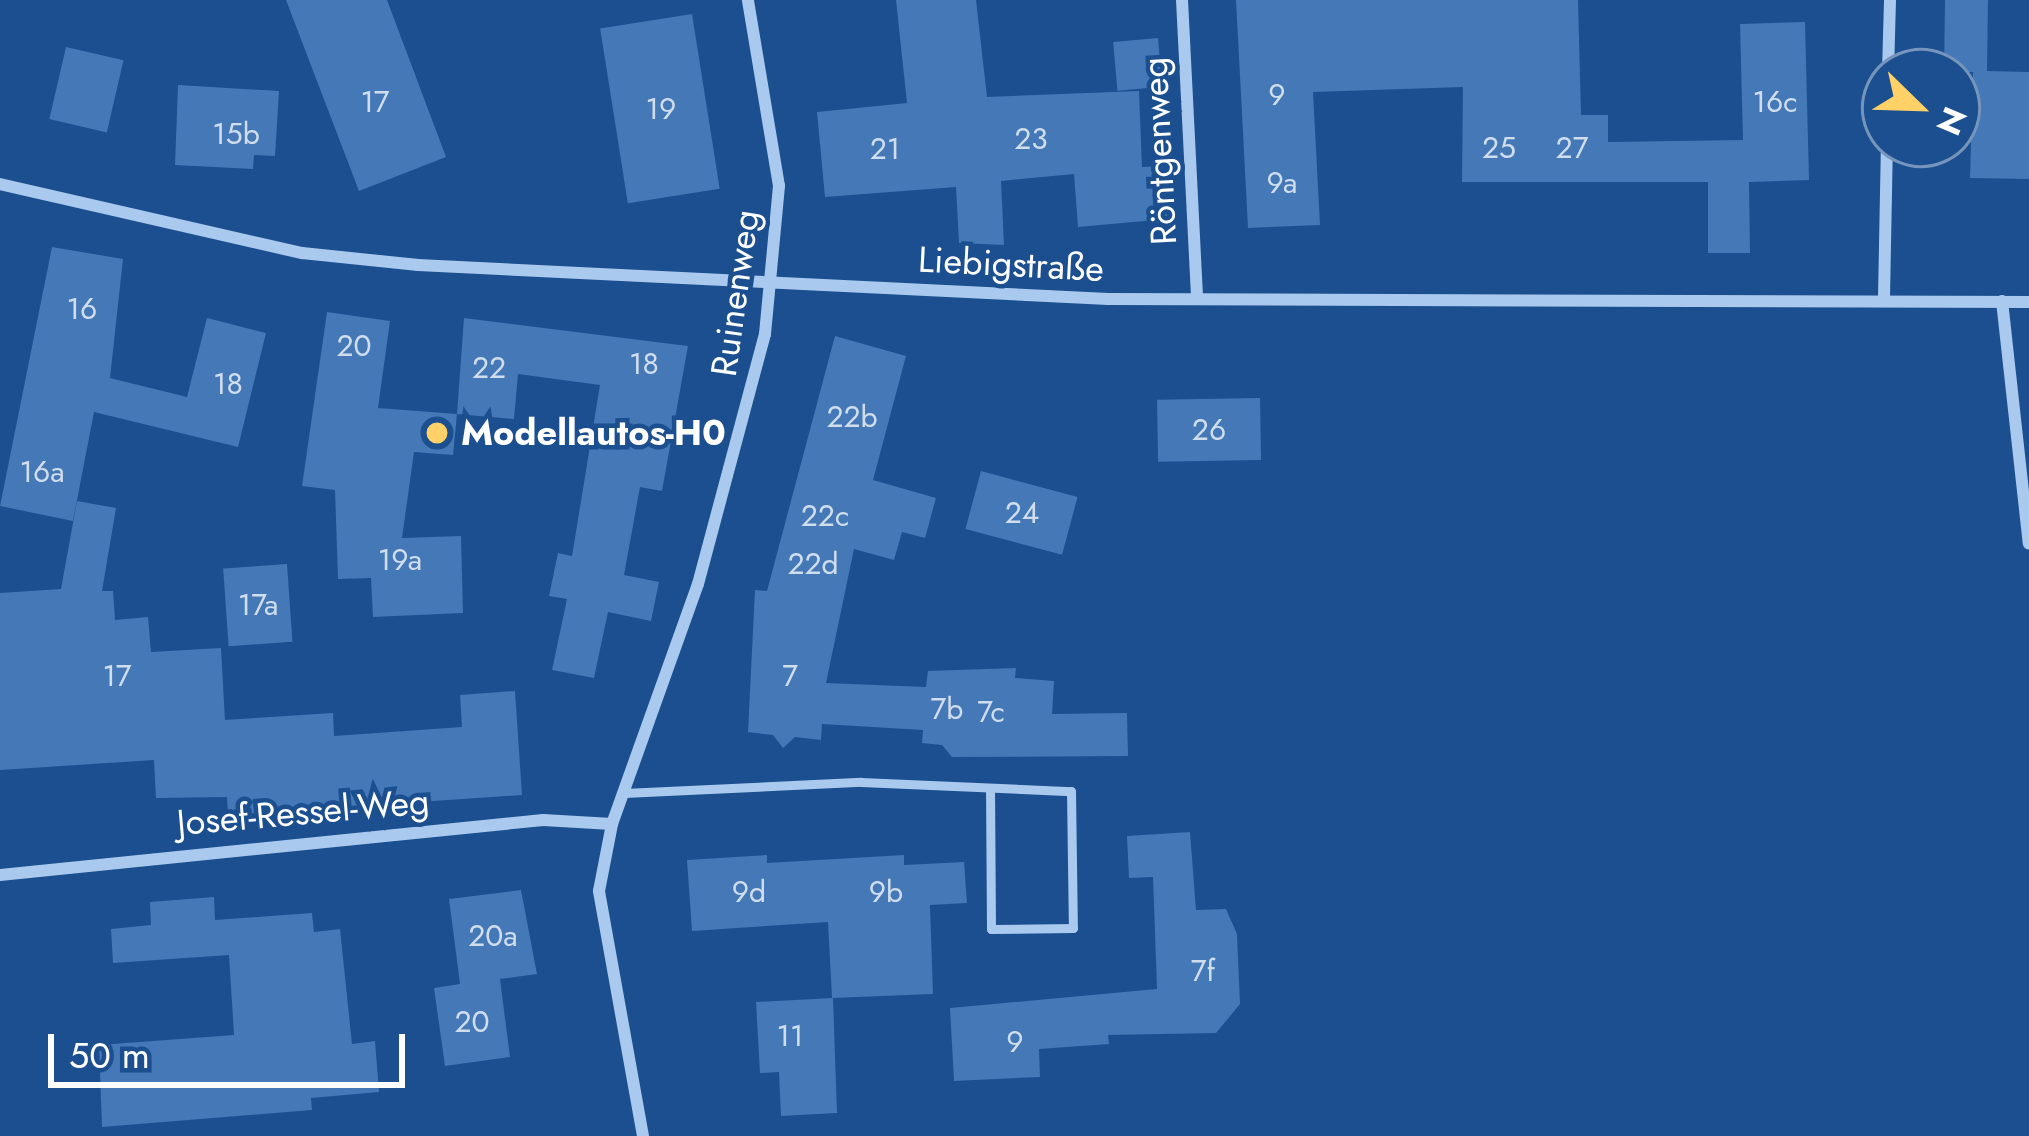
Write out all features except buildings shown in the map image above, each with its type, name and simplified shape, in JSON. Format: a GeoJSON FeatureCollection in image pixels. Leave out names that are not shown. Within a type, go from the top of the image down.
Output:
{"type":"FeatureCollection","features":[{"type":"Feature","properties":{"kind":"street","name":"Ruinenweg"},"geometry":{"type":"LineString","coordinates":[[643,1136],[601,925],[612,824],[738,449],[774,281],[779,186],[748,0]]}},
{"type":"Feature","properties":{"kind":"street","name":"Röntgenweg"},"geometry":{"type":"LineString","coordinates":[[1182,0],[1197,298]]}},
{"type":"Feature","properties":{"kind":"street"},"geometry":{"type":"LineString","coordinates":[[1889,48],[1890,0]]}},
{"type":"Feature","properties":{"kind":"street"},"geometry":{"type":"LineString","coordinates":[[1884,297],[1887,168]]}},
{"type":"Feature","properties":{"kind":"street","name":"Liebigstraße"},"geometry":{"type":"LineString","coordinates":[[0,184],[302,254],[1024,297],[1884,297],[2029,302]]}},
{"type":"Feature","properties":{"kind":"street"},"geometry":{"type":"LineString","coordinates":[[2002,301],[2029,544]]}},
{"type":"Feature","properties":{"kind":"street","name":"Josef-Ressel-Weg"},"geometry":{"type":"LineString","coordinates":[[0,875],[542,820],[612,824]]}},
{"type":"Feature","properties":{"kind":"lane"},"geometry":{"type":"LineString","coordinates":[[624,793],[861,782],[990,792],[1071,791],[1073,928],[991,929],[990,792]]}},
{"type":"Feature","properties":{"kind":"place","name":"Modellautos-H0"},"geometry":{"type":"Point","coordinates":[437,433]}}]}
